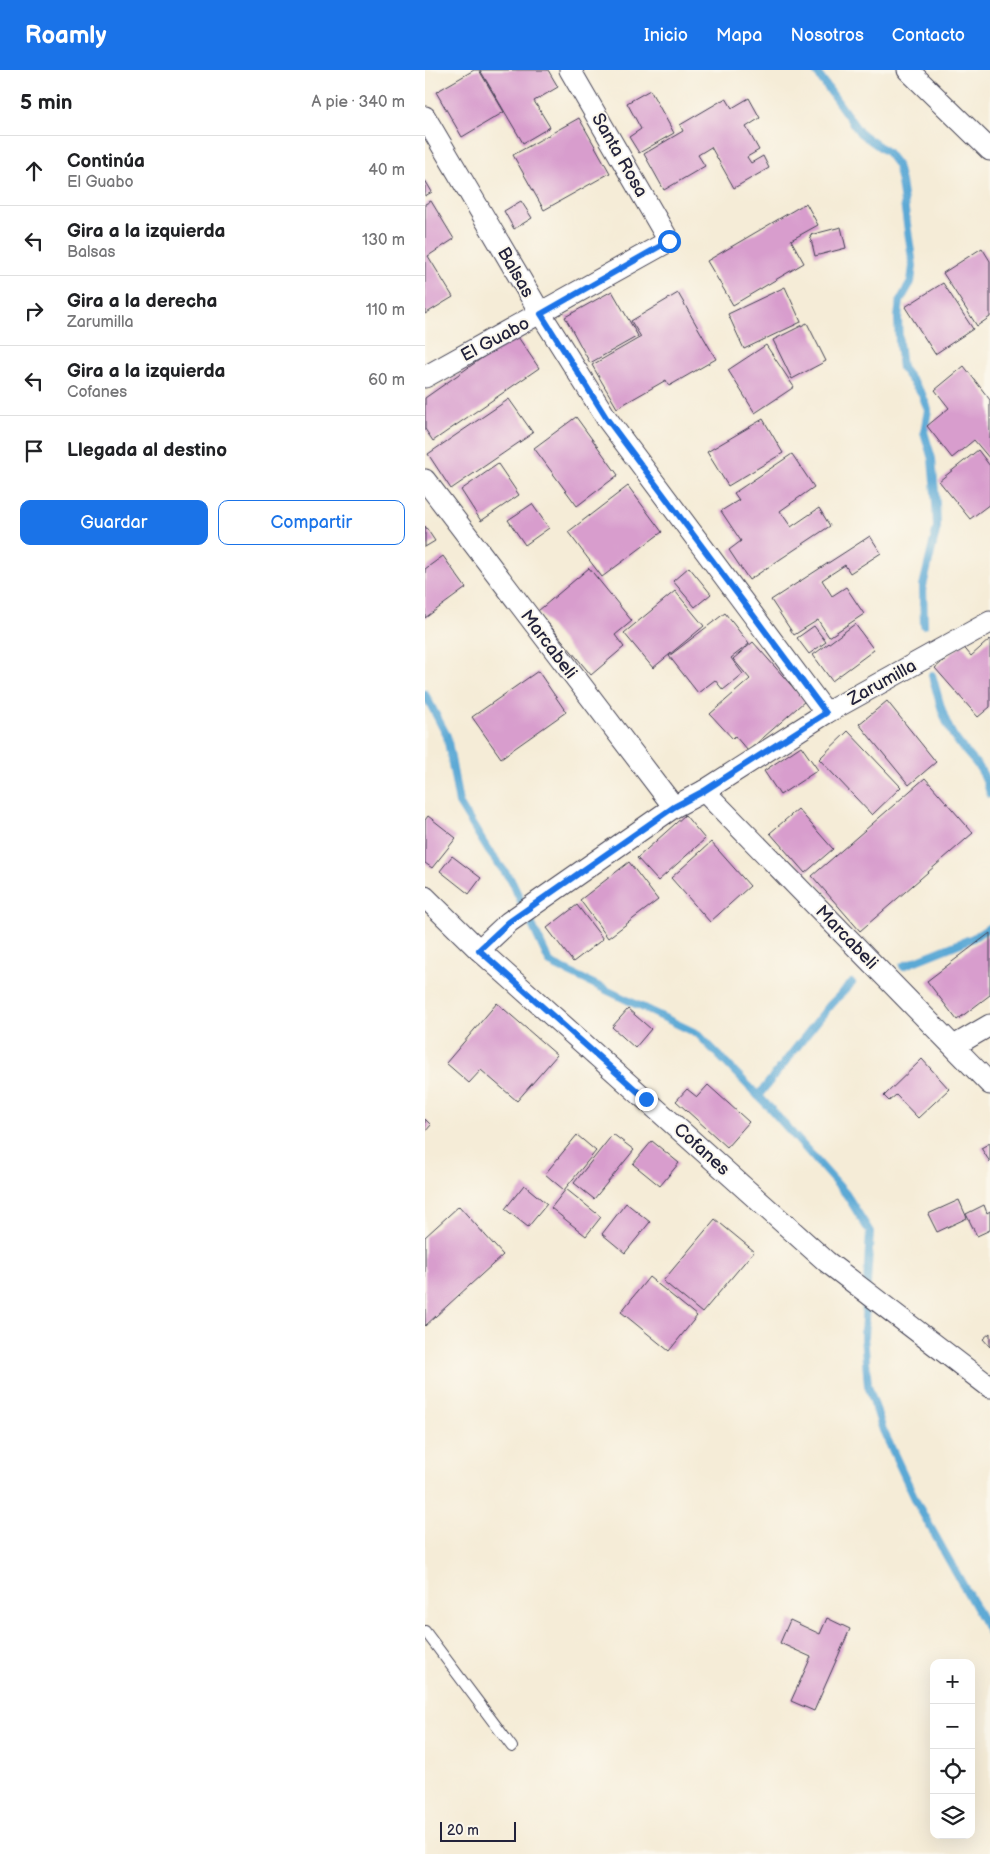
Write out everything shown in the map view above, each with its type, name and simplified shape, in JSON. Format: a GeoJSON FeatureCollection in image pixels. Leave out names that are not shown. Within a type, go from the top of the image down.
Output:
{"type":"FeatureCollection","features":[{"type":"Feature","properties":{"kind":"street","name":"Santa Rosa"},"geometry":{"type":"LineString","coordinates":[[570,70],[669,241]]}},
{"type":"Feature","properties":{"kind":"street"},"geometry":{"type":"LineString","coordinates":[[908,70],[990,150]]}},
{"type":"Feature","properties":{"kind":"street","name":"Balsas"},"geometry":{"type":"LineString","coordinates":[[425,117],[541,314],[607,419],[826,713]]}},
{"type":"Feature","properties":{"kind":"street","name":"El Guabo"},"geometry":{"type":"LineString","coordinates":[[425,377],[669,241]]}},
{"type":"Feature","properties":{"kind":"street","name":"Marcabeli"},"geometry":{"type":"LineString","coordinates":[[425,480],[674,807]]}},
{"type":"Feature","properties":{"kind":"street","name":"Zarumilla"},"geometry":{"type":"LineString","coordinates":[[479,950],[509,922],[674,807],[704,791],[826,713],[990,622]]}},
{"type":"Feature","properties":{"kind":"street","name":"Marcabeli"},"geometry":{"type":"LineString","coordinates":[[704,791],[990,1084]]}},
{"type":"Feature","properties":{"kind":"street","name":"Cofanes"},"geometry":{"type":"LineString","coordinates":[[425,897],[479,950],[827,1262],[990,1387]]}},
{"type":"Feature","properties":{"kind":"street"},"geometry":{"type":"LineString","coordinates":[[954,1046],[990,1025]]}},
{"type":"Feature","properties":{"kind":"lane"},"geometry":{"type":"LineString","coordinates":[[425,1631],[512,1747]]}},
{"type":"Feature","properties":{"kind":"building"},"geometry":{"type":"Polygon","coordinates":[[[474,70],[479,70],[504,112],[462,137],[436,92],[474,70]]]}},
{"type":"Feature","properties":{"kind":"building"},"geometry":{"type":"Polygon","coordinates":[[[480,70],[548,70],[558,87],[534,101],[550,127],[523,143],[480,70]]]}},
{"type":"Feature","properties":{"kind":"building"},"geometry":{"type":"Polygon","coordinates":[[[650,90],[674,133],[639,153],[629,137],[641,129],[627,103],[650,90]]]}},
{"type":"Feature","properties":{"kind":"building"},"geometry":{"type":"Polygon","coordinates":[[[726,98],[732,108],[749,98],[760,118],[746,127],[759,150],[747,157],[751,163],[763,156],[769,168],[734,188],[711,147],[698,155],[705,166],[664,190],[644,154],[683,131],[680,125],[726,98]]]}},
{"type":"Feature","properties":{"kind":"building"},"geometry":{"type":"Polygon","coordinates":[[[579,118],[610,173],[544,210],[513,155],[579,118]]]}},
{"type":"Feature","properties":{"kind":"building"},"geometry":{"type":"Polygon","coordinates":[[[425,180],[432,192],[425,196],[425,180]]]}},
{"type":"Feature","properties":{"kind":"building"},"geometry":{"type":"Polygon","coordinates":[[[431,201],[454,239],[428,256],[453,297],[425,314],[425,204],[431,201]]]}},
{"type":"Feature","properties":{"kind":"building"},"geometry":{"type":"Polygon","coordinates":[[[521,201],[532,218],[514,229],[504,211],[521,201]]]}},
{"type":"Feature","properties":{"kind":"building"},"geometry":{"type":"Polygon","coordinates":[[[806,203],[818,225],[791,240],[804,263],[733,305],[707,261],[806,203]]]}},
{"type":"Feature","properties":{"kind":"building"},"geometry":{"type":"Polygon","coordinates":[[[841,227],[846,248],[815,256],[810,235],[841,227]]]}},
{"type":"Feature","properties":{"kind":"building"},"geometry":{"type":"Polygon","coordinates":[[[982,248],[990,261],[990,317],[977,326],[943,273],[982,248]]]}},
{"type":"Feature","properties":{"kind":"building"},"geometry":{"type":"Polygon","coordinates":[[[943,283],[973,329],[935,354],[905,307],[943,283]]]}},
{"type":"Feature","properties":{"kind":"building"},"geometry":{"type":"Polygon","coordinates":[[[785,287],[801,322],[744,349],[728,314],[785,287]]]}},
{"type":"Feature","properties":{"kind":"building"},"geometry":{"type":"Polygon","coordinates":[[[612,291],[638,336],[590,363],[565,317],[612,291]]]}},
{"type":"Feature","properties":{"kind":"building"},"geometry":{"type":"Polygon","coordinates":[[[678,293],[716,359],[669,386],[666,380],[617,408],[592,365],[641,337],[631,321],[678,293]]]}},
{"type":"Feature","properties":{"kind":"building"},"geometry":{"type":"Polygon","coordinates":[[[807,323],[826,361],[792,379],[773,340],[807,323]]]}},
{"type":"Feature","properties":{"kind":"building"},"geometry":{"type":"Polygon","coordinates":[[[516,334],[539,368],[433,441],[425,429],[425,398],[516,334]]]}},
{"type":"Feature","properties":{"kind":"building"},"geometry":{"type":"Polygon","coordinates":[[[766,345],[794,387],[755,413],[728,370],[766,345]]]}},
{"type":"Feature","properties":{"kind":"building"},"geometry":{"type":"Polygon","coordinates":[[[964,366],[990,400],[990,459],[974,440],[952,458],[927,426],[949,408],[935,390],[964,366]]]}},
{"type":"Feature","properties":{"kind":"building"},"geometry":{"type":"Polygon","coordinates":[[[509,399],[533,433],[451,489],[428,454],[509,399]]]}},
{"type":"Feature","properties":{"kind":"building"},"geometry":{"type":"Polygon","coordinates":[[[576,417],[618,475],[577,506],[534,448],[576,417]]]}},
{"type":"Feature","properties":{"kind":"building"},"geometry":{"type":"Polygon","coordinates":[[[763,419],[783,453],[728,486],[707,452],[763,419]]]}},
{"type":"Feature","properties":{"kind":"building"},"geometry":{"type":"Polygon","coordinates":[[[978,450],[990,466],[990,504],[970,519],[939,481],[978,450]]]}},
{"type":"Feature","properties":{"kind":"building"},"geometry":{"type":"Polygon","coordinates":[[[792,454],[814,487],[780,511],[791,527],[819,508],[830,526],[749,580],[729,550],[741,541],[721,511],[739,500],[734,493],[792,454]]]}},
{"type":"Feature","properties":{"kind":"building"},"geometry":{"type":"Polygon","coordinates":[[[498,464],[519,495],[481,521],[461,490],[498,464]]]}},
{"type":"Feature","properties":{"kind":"building"},"geometry":{"type":"Polygon","coordinates":[[[628,486],[662,532],[602,577],[568,532],[628,486]]]}},
{"type":"Feature","properties":{"kind":"building"},"geometry":{"type":"Polygon","coordinates":[[[532,504],[549,528],[525,545],[508,520],[532,504]]]}},
{"type":"Feature","properties":{"kind":"building"},"geometry":{"type":"Polygon","coordinates":[[[425,526],[435,541],[425,547],[425,526]]]}},
{"type":"Feature","properties":{"kind":"building"},"geometry":{"type":"Polygon","coordinates":[[[870,536],[881,553],[850,573],[845,565],[822,580],[832,596],[846,587],[864,614],[829,637],[818,620],[794,635],[771,600],[870,536]]]}},
{"type":"Feature","properties":{"kind":"building"},"geometry":{"type":"Polygon","coordinates":[[[443,556],[466,588],[425,618],[425,569],[443,556]]]}},
{"type":"Feature","properties":{"kind":"building"},"geometry":{"type":"Polygon","coordinates":[[[689,567],[711,594],[695,607],[673,581],[689,567]]]}},
{"type":"Feature","properties":{"kind":"building"},"geometry":{"type":"Polygon","coordinates":[[[589,568],[632,621],[615,635],[624,647],[591,675],[538,611],[589,568]]]}},
{"type":"Feature","properties":{"kind":"building"},"geometry":{"type":"Polygon","coordinates":[[[675,591],[704,626],[653,668],[624,633],[675,591]]]}},
{"type":"Feature","properties":{"kind":"building"},"geometry":{"type":"Polygon","coordinates":[[[725,613],[749,644],[731,658],[743,674],[723,690],[715,680],[698,693],[669,656],[725,613]]]}},
{"type":"Feature","properties":{"kind":"building"},"geometry":{"type":"Polygon","coordinates":[[[855,624],[874,650],[832,681],[813,655],[855,624]]]}},
{"type":"Feature","properties":{"kind":"building"},"geometry":{"type":"Polygon","coordinates":[[[814,626],[826,642],[809,654],[797,638],[814,626]]]}},
{"type":"Feature","properties":{"kind":"building"},"geometry":{"type":"Polygon","coordinates":[[[990,639],[990,707],[978,717],[935,668],[962,645],[971,656],[990,639]]]}},
{"type":"Feature","properties":{"kind":"building"},"geometry":{"type":"Polygon","coordinates":[[[753,642],[805,701],[748,751],[735,736],[733,739],[710,714],[750,679],[733,659],[753,642]]]}},
{"type":"Feature","properties":{"kind":"building"},"geometry":{"type":"Polygon","coordinates":[[[538,671],[566,712],[501,758],[472,717],[538,671]]]}},
{"type":"Feature","properties":{"kind":"building"},"geometry":{"type":"Polygon","coordinates":[[[887,701],[936,762],[909,785],[859,724],[887,701]]]}},
{"type":"Feature","properties":{"kind":"building"},"geometry":{"type":"Polygon","coordinates":[[[848,731],[901,787],[872,815],[819,759],[848,731]]]}},
{"type":"Feature","properties":{"kind":"building"},"geometry":{"type":"Polygon","coordinates":[[[801,746],[818,770],[780,795],[764,771],[801,746]]]}},
{"type":"Feature","properties":{"kind":"building"},"geometry":{"type":"Polygon","coordinates":[[[925,778],[973,833],[860,931],[812,876],[925,778]]]}},
{"type":"Feature","properties":{"kind":"building"},"geometry":{"type":"Polygon","coordinates":[[[798,809],[833,849],[805,873],[770,833],[798,809]]]}},
{"type":"Feature","properties":{"kind":"building"},"geometry":{"type":"Polygon","coordinates":[[[685,815],[705,839],[658,881],[637,858],[685,815]]]}},
{"type":"Feature","properties":{"kind":"building"},"geometry":{"type":"Polygon","coordinates":[[[428,816],[456,838],[432,868],[425,863],[425,820],[428,816]]]}},
{"type":"Feature","properties":{"kind":"building"},"geometry":{"type":"Polygon","coordinates":[[[711,842],[750,886],[710,922],[671,878],[711,842]]]}},
{"type":"Feature","properties":{"kind":"building"},"geometry":{"type":"Polygon","coordinates":[[[452,856],[481,878],[469,894],[440,871],[452,856]]]}},
{"type":"Feature","properties":{"kind":"building"},"geometry":{"type":"Polygon","coordinates":[[[629,862],[658,900],[608,938],[580,900],[629,862]]]}},
{"type":"Feature","properties":{"kind":"building"},"geometry":{"type":"Polygon","coordinates":[[[577,905],[603,939],[573,962],[547,928],[577,905]]]}},
{"type":"Feature","properties":{"kind":"building"},"geometry":{"type":"Polygon","coordinates":[[[990,933],[990,995],[957,1020],[927,981],[990,933]]]}},
{"type":"Feature","properties":{"kind":"building"},"geometry":{"type":"Polygon","coordinates":[[[497,1003],[557,1055],[517,1101],[481,1070],[469,1083],[446,1063],[497,1003]]]}},
{"type":"Feature","properties":{"kind":"building"},"geometry":{"type":"Polygon","coordinates":[[[628,1009],[651,1029],[635,1048],[612,1027],[628,1009]]]}},
{"type":"Feature","properties":{"kind":"building"},"geometry":{"type":"Polygon","coordinates":[[[922,1059],[949,1089],[918,1118],[896,1095],[889,1101],[884,1096],[922,1059]]]}},
{"type":"Feature","properties":{"kind":"building"},"geometry":{"type":"Polygon","coordinates":[[[708,1085],[749,1122],[727,1147],[676,1101],[687,1089],[697,1097],[708,1085]]]}},
{"type":"Feature","properties":{"kind":"building"},"geometry":{"type":"Polygon","coordinates":[[[425,1119],[431,1125],[425,1132],[425,1119]]]}},
{"type":"Feature","properties":{"kind":"building"},"geometry":{"type":"Polygon","coordinates":[[[613,1134],[634,1150],[594,1199],[574,1183],[613,1134]]]}},
{"type":"Feature","properties":{"kind":"building"},"geometry":{"type":"Polygon","coordinates":[[[577,1135],[596,1151],[564,1190],[545,1174],[577,1135]]]}},
{"type":"Feature","properties":{"kind":"building"},"geometry":{"type":"Polygon","coordinates":[[[652,1141],[679,1163],[660,1186],[633,1164],[652,1141]]]}},
{"type":"Feature","properties":{"kind":"building"},"geometry":{"type":"Polygon","coordinates":[[[990,1143],[990,1162],[981,1148],[990,1143]]]}},
{"type":"Feature","properties":{"kind":"building"},"geometry":{"type":"Polygon","coordinates":[[[524,1185],[547,1204],[528,1227],[505,1209],[524,1185]]]}},
{"type":"Feature","properties":{"kind":"building"},"geometry":{"type":"Polygon","coordinates":[[[566,1189],[601,1217],[586,1236],[551,1208],[566,1189]]]}},
{"type":"Feature","properties":{"kind":"building"},"geometry":{"type":"Polygon","coordinates":[[[959,1200],[967,1218],[937,1232],[928,1214],[959,1200]]]}},
{"type":"Feature","properties":{"kind":"building"},"geometry":{"type":"Polygon","coordinates":[[[626,1203],[650,1222],[625,1253],[602,1234],[626,1203]]]}},
{"type":"Feature","properties":{"kind":"building"},"geometry":{"type":"Polygon","coordinates":[[[984,1205],[987,1213],[990,1211],[990,1230],[977,1236],[966,1214],[984,1205]]]}},
{"type":"Feature","properties":{"kind":"building"},"geometry":{"type":"Polygon","coordinates":[[[459,1206],[503,1255],[425,1326],[425,1237],[459,1206]]]}},
{"type":"Feature","properties":{"kind":"building"},"geometry":{"type":"Polygon","coordinates":[[[715,1219],[754,1251],[702,1313],[663,1281],[715,1219]]]}},
{"type":"Feature","properties":{"kind":"building"},"geometry":{"type":"Polygon","coordinates":[[[649,1277],[697,1316],[669,1351],[621,1312],[649,1277]]]}},
{"type":"Feature","properties":{"kind":"building"},"geometry":{"type":"Polygon","coordinates":[[[990,1333],[990,1347],[983,1339],[990,1333]]]}},
{"type":"Feature","properties":{"kind":"building"},"geometry":{"type":"Polygon","coordinates":[[[827,1618],[850,1629],[814,1711],[791,1701],[811,1657],[780,1643],[790,1620],[820,1634],[827,1618]]]}},
{"type":"Feature","properties":{"kind":"waterway"},"geometry":{"type":"LineString","coordinates":[[815,70],[860,133],[887,152],[897,165],[901,182],[913,266],[911,282],[900,301],[898,318],[899,343],[902,368],[922,394],[928,410],[924,432],[932,459],[936,504],[937,527],[923,586],[924,625]]}},
{"type":"Feature","properties":{"kind":"waterway"},"geometry":{"type":"LineString","coordinates":[[932,675],[949,728],[984,775],[990,794]]}},
{"type":"Feature","properties":{"kind":"waterway"},"geometry":{"type":"LineString","coordinates":[[425,694],[447,736],[459,803],[488,850],[511,880],[550,963],[698,1034],[769,1107],[846,1194],[870,1232],[864,1336],[868,1385],[883,1430],[918,1505],[990,1633]]}},
{"type":"Feature","properties":{"kind":"waterway"},"geometry":{"type":"LineString","coordinates":[[903,966],[973,938],[990,927]]}},
{"type":"Feature","properties":{"kind":"waterway"},"geometry":{"type":"LineString","coordinates":[[758,1096],[830,1005],[852,983]]}},
{"type":"Feature","properties":{"kind":"route"},"geometry":{"type":"LineString","coordinates":[[646,1099],[479,950],[509,922],[674,807],[704,791],[826,713],[607,419],[541,314],[669,241]]}}]}
